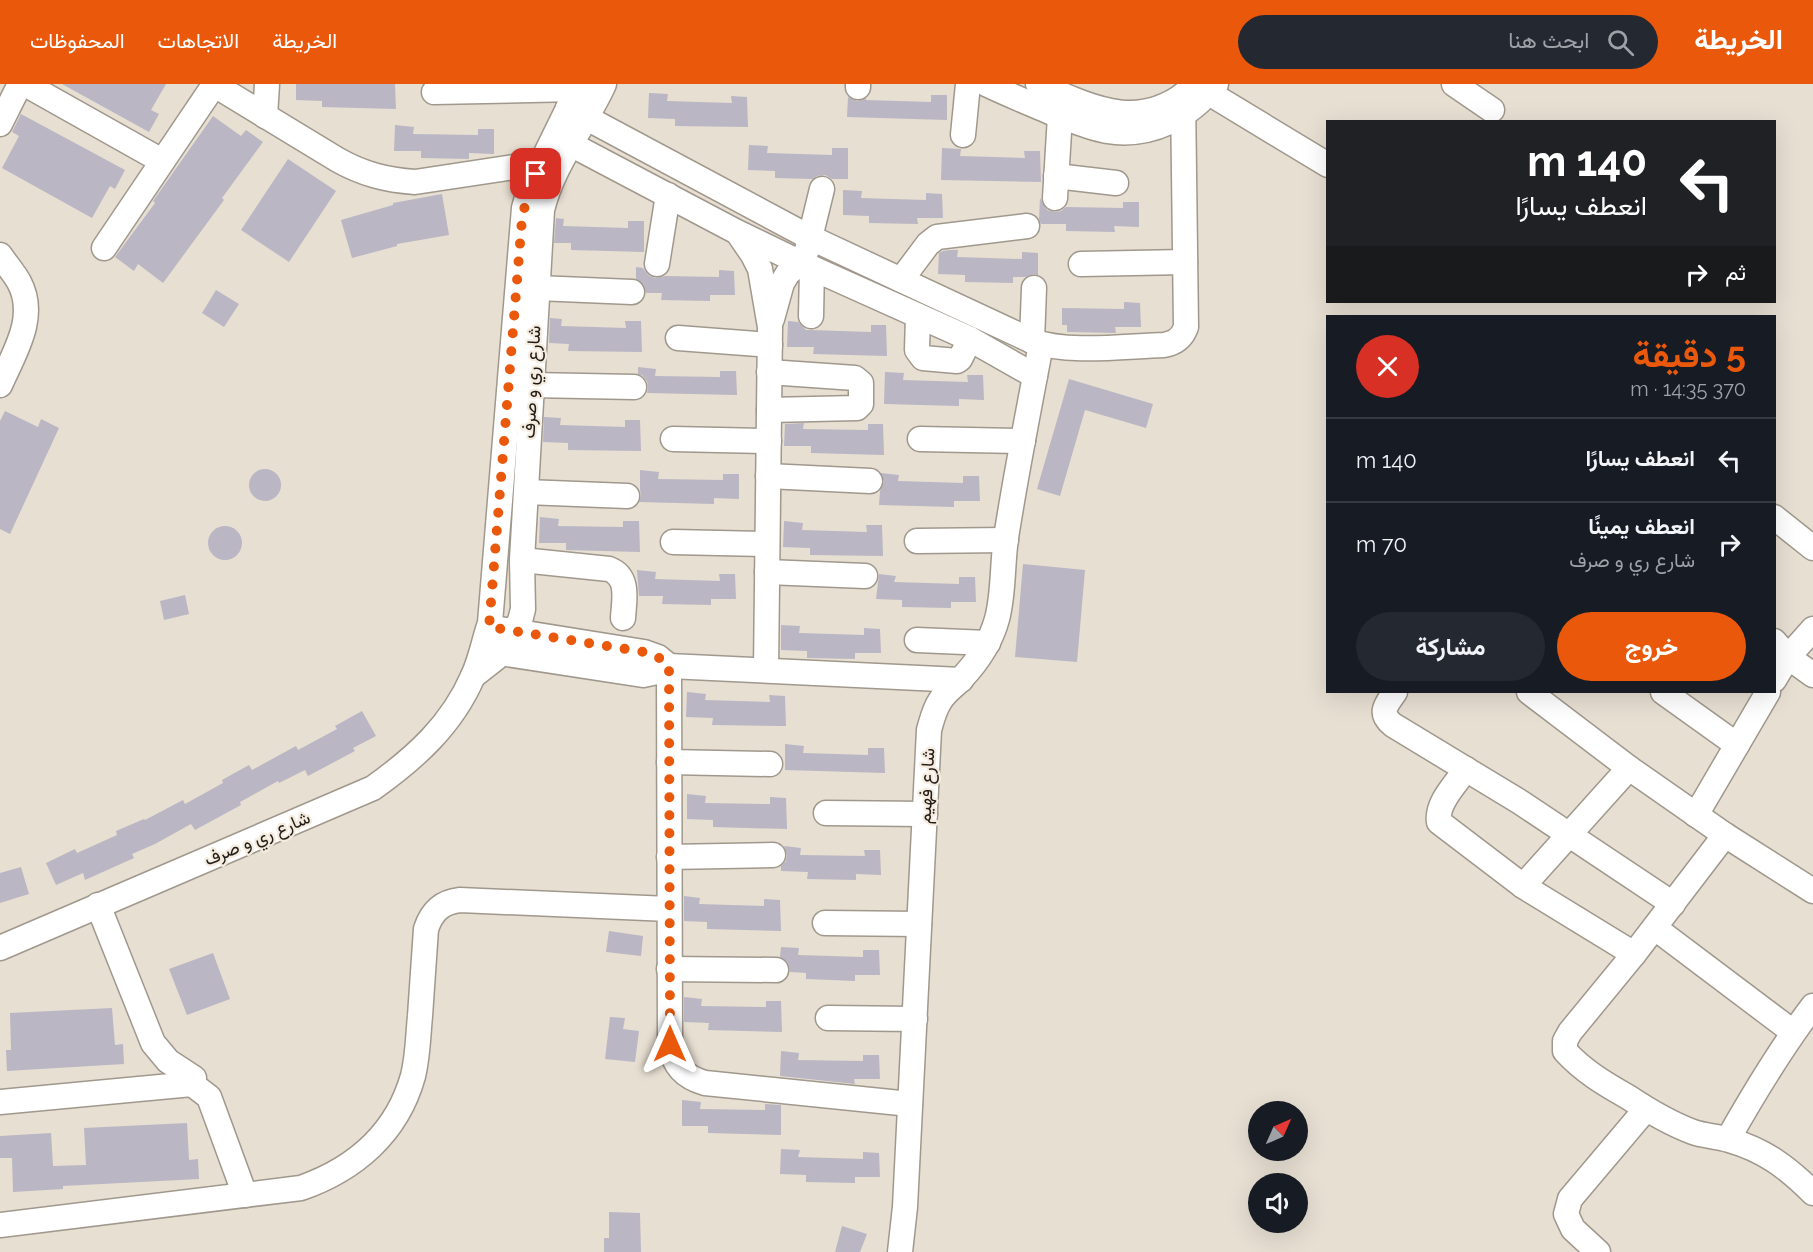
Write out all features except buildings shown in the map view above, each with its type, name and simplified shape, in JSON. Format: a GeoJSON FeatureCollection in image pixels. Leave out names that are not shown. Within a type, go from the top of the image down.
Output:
{"type":"FeatureCollection","features":[{"type":"Feature","properties":{"kind":"street"},"geometry":{"type":"LineString","coordinates":[[0,124],[20,84]]}},
{"type":"Feature","properties":{"kind":"street"},"geometry":{"type":"LineString","coordinates":[[25,84],[162,161]]}},
{"type":"Feature","properties":{"kind":"street"},"geometry":{"type":"LineString","coordinates":[[104,248],[214,84],[356,170],[375,177],[415,182],[542,163]]}},
{"type":"Feature","properties":{"kind":"street"},"geometry":{"type":"LineString","coordinates":[[265,116],[267,84]]}},
{"type":"Feature","properties":{"kind":"street","name":"شارع ري و صرف"},"geometry":{"type":"LineString","coordinates":[[0,948],[373,788],[403,767],[429,742],[452,713],[490,652],[514,631],[523,609],[522,560],[540,223],[545,197],[578,100],[604,84]]}},
{"type":"Feature","properties":{"kind":"street"},"geometry":{"type":"LineString","coordinates":[[963,135],[968,84]]}},
{"type":"Feature","properties":{"kind":"street"},"geometry":{"type":"LineString","coordinates":[[986,84],[1090,127],[1129,132],[1148,130],[1167,124],[1198,94]]}},
{"type":"Feature","properties":{"kind":"street"},"geometry":{"type":"LineString","coordinates":[[1038,84],[1100,110],[1114,113],[1144,112],[1198,94],[1326,164]]}},
{"type":"Feature","properties":{"kind":"street"},"geometry":{"type":"LineString","coordinates":[[1454,84],[1492,110]]}},
{"type":"Feature","properties":{"kind":"street"},"geometry":{"type":"LineString","coordinates":[[434,92],[512,87],[578,100],[750,205],[809,237],[1037,343],[1051,347],[1072,348],[1172,344],[1183,334],[1186,327],[1185,262],[1198,94]]}},
{"type":"Feature","properties":{"kind":"street"},"geometry":{"type":"LineString","coordinates":[[1060,116],[1055,187],[1116,183]]}},
{"type":"Feature","properties":{"kind":"street"},"geometry":{"type":"LineString","coordinates":[[563,140],[737,232],[970,339],[1035,376]]}},
{"type":"Feature","properties":{"kind":"street","name":"شارع ري و صرف"},"geometry":{"type":"LineString","coordinates":[[490,652],[489,627],[522,219],[529,190],[542,163],[563,140]]}},
{"type":"Feature","properties":{"kind":"street"},"geometry":{"type":"LineString","coordinates":[[811,316],[806,265],[807,250],[822,189]]}},
{"type":"Feature","properties":{"kind":"street"},"geometry":{"type":"LineString","coordinates":[[657,264],[668,195]]}},
{"type":"Feature","properties":{"kind":"street"},"geometry":{"type":"LineString","coordinates":[[737,232],[741,218],[750,205]]}},
{"type":"Feature","properties":{"kind":"street"},"geometry":{"type":"LineString","coordinates":[[901,280],[928,244],[937,237],[1027,226]]}},
{"type":"Feature","properties":{"kind":"street"},"geometry":{"type":"LineString","coordinates":[[737,232],[760,269],[770,336],[766,670]]}},
{"type":"Feature","properties":{"kind":"street"},"geometry":{"type":"LineString","coordinates":[[0,255],[20,283],[27,314],[24,330],[0,384]]}},
{"type":"Feature","properties":{"kind":"street"},"geometry":{"type":"LineString","coordinates":[[1081,264],[1185,262]]}},
{"type":"Feature","properties":{"kind":"street"},"geometry":{"type":"LineString","coordinates":[[770,336],[782,283],[788,273],[806,265]]}},
{"type":"Feature","properties":{"kind":"street"},"geometry":{"type":"LineString","coordinates":[[537,288],[632,292]]}},
{"type":"Feature","properties":{"kind":"street","name":"شارع فهيم"},"geometry":{"type":"LineString","coordinates":[[900,1252],[905,1207],[929,730],[939,702],[976,662],[988,643],[996,621],[1001,598],[1006,540],[1035,376],[1037,343],[1034,288]]}},
{"type":"Feature","properties":{"kind":"street"},"geometry":{"type":"LineString","coordinates":[[918,315],[917,350],[923,358],[957,361],[970,339]]}},
{"type":"Feature","properties":{"kind":"street"},"geometry":{"type":"LineString","coordinates":[[678,338],[770,336]]}},
{"type":"Feature","properties":{"kind":"street"},"geometry":{"type":"LineString","coordinates":[[769,372],[855,378],[861,383],[861,404],[856,408],[769,410]]}},
{"type":"Feature","properties":{"kind":"street"},"geometry":{"type":"LineString","coordinates":[[531,385],[634,387]]}},
{"type":"Feature","properties":{"kind":"street"},"geometry":{"type":"LineString","coordinates":[[673,439],[769,441]]}},
{"type":"Feature","properties":{"kind":"street"},"geometry":{"type":"LineString","coordinates":[[920,439],[1023,441]]}},
{"type":"Feature","properties":{"kind":"street"},"geometry":{"type":"LineString","coordinates":[[768,477],[870,481]]}},
{"type":"Feature","properties":{"kind":"street"},"geometry":{"type":"LineString","coordinates":[[526,492],[627,496]]}},
{"type":"Feature","properties":{"kind":"street"},"geometry":{"type":"LineString","coordinates":[[1776,519],[1813,548]]}},
{"type":"Feature","properties":{"kind":"street"},"geometry":{"type":"LineString","coordinates":[[917,541],[1006,540]]}},
{"type":"Feature","properties":{"kind":"street"},"geometry":{"type":"LineString","coordinates":[[673,542],[768,544]]}},
{"type":"Feature","properties":{"kind":"street"},"geometry":{"type":"LineString","coordinates":[[522,560],[615,571],[620,575],[624,587],[623,618]]}},
{"type":"Feature","properties":{"kind":"street"},"geometry":{"type":"LineString","coordinates":[[767,572],[865,576]]}},
{"type":"Feature","properties":{"kind":"street"},"geometry":{"type":"LineString","coordinates":[[489,627],[644,652],[658,657],[669,666]]}},
{"type":"Feature","properties":{"kind":"street"},"geometry":{"type":"LineString","coordinates":[[1776,671],[1781,649],[1813,629]]}},
{"type":"Feature","properties":{"kind":"street"},"geometry":{"type":"LineString","coordinates":[[917,640],[988,643]]}},
{"type":"Feature","properties":{"kind":"street"},"geometry":{"type":"LineString","coordinates":[[1781,649],[1813,675]]}},
{"type":"Feature","properties":{"kind":"street"},"geometry":{"type":"LineString","coordinates":[[490,652],[643,675],[669,666],[961,680]]}},
{"type":"Feature","properties":{"kind":"street"},"geometry":{"type":"LineString","coordinates":[[669,666],[670,1044],[677,1066],[684,1074],[705,1083],[910,1104]]}},
{"type":"Feature","properties":{"kind":"street"},"geometry":{"type":"LineString","coordinates":[[1394,693],[1384,710],[1384,715],[1388,720],[1570,835],[1672,904]]}},
{"type":"Feature","properties":{"kind":"street"},"geometry":{"type":"LineString","coordinates":[[1530,693],[1629,768],[1696,815],[1813,891]]}},
{"type":"Feature","properties":{"kind":"street"},"geometry":{"type":"LineString","coordinates":[[1664,693],[1737,745]]}},
{"type":"Feature","properties":{"kind":"street"},"geometry":{"type":"LineString","coordinates":[[1696,815],[1767,693]]}},
{"type":"Feature","properties":{"kind":"street"},"geometry":{"type":"LineString","coordinates":[[669,762],[770,764]]}},
{"type":"Feature","properties":{"kind":"street"},"geometry":{"type":"LineString","coordinates":[[1523,886],[1629,768]]}},
{"type":"Feature","properties":{"kind":"street"},"geometry":{"type":"LineString","coordinates":[[1466,769],[1437,813],[1439,822],[1523,886],[1634,954]]}},
{"type":"Feature","properties":{"kind":"street"},"geometry":{"type":"LineString","coordinates":[[826,813],[925,814]]}},
{"type":"Feature","properties":{"kind":"street"},"geometry":{"type":"LineString","coordinates":[[1725,835],[1655,928],[1570,1032],[1565,1041],[1565,1051],[1576,1063],[1596,1078],[1668,1122],[1696,1133],[1728,1139],[1756,1150],[1796,1176],[1813,1193]]}},
{"type":"Feature","properties":{"kind":"street"},"geometry":{"type":"LineString","coordinates":[[669,856],[773,855]]}},
{"type":"Feature","properties":{"kind":"street"},"geometry":{"type":"LineString","coordinates":[[0,1224],[301,1188],[324,1180],[344,1169],[380,1138],[394,1119],[405,1098],[417,1053],[426,929],[434,912],[442,905],[460,900],[669,909]]}},
{"type":"Feature","properties":{"kind":"street"},"geometry":{"type":"LineString","coordinates":[[98,905],[153,1043],[168,1061],[194,1078],[192,1084]]}},
{"type":"Feature","properties":{"kind":"street"},"geometry":{"type":"LineString","coordinates":[[825,922],[919,924]]}},
{"type":"Feature","properties":{"kind":"street"},"geometry":{"type":"LineString","coordinates":[[1655,928],[1793,1032]]}},
{"type":"Feature","properties":{"kind":"street"},"geometry":{"type":"LineString","coordinates":[[669,969],[776,970]]}},
{"type":"Feature","properties":{"kind":"street"},"geometry":{"type":"LineString","coordinates":[[1728,1139],[1762,1080],[1813,1006]]}},
{"type":"Feature","properties":{"kind":"street"},"geometry":{"type":"LineString","coordinates":[[828,1018],[915,1019]]}},
{"type":"Feature","properties":{"kind":"street"},"geometry":{"type":"LineString","coordinates":[[0,1102],[192,1084],[209,1097],[245,1195]]}},
{"type":"Feature","properties":{"kind":"street"},"geometry":{"type":"LineString","coordinates":[[1598,1252],[1573,1229],[1566,1214],[1570,1198],[1646,1109]]}},
{"type":"Feature","properties":{"kind":"route"},"geometry":{"type":"LineString","coordinates":[[536,174],[527,196],[522,219],[489,627],[644,652],[658,657],[669,666],[670,1044]]}}]}
